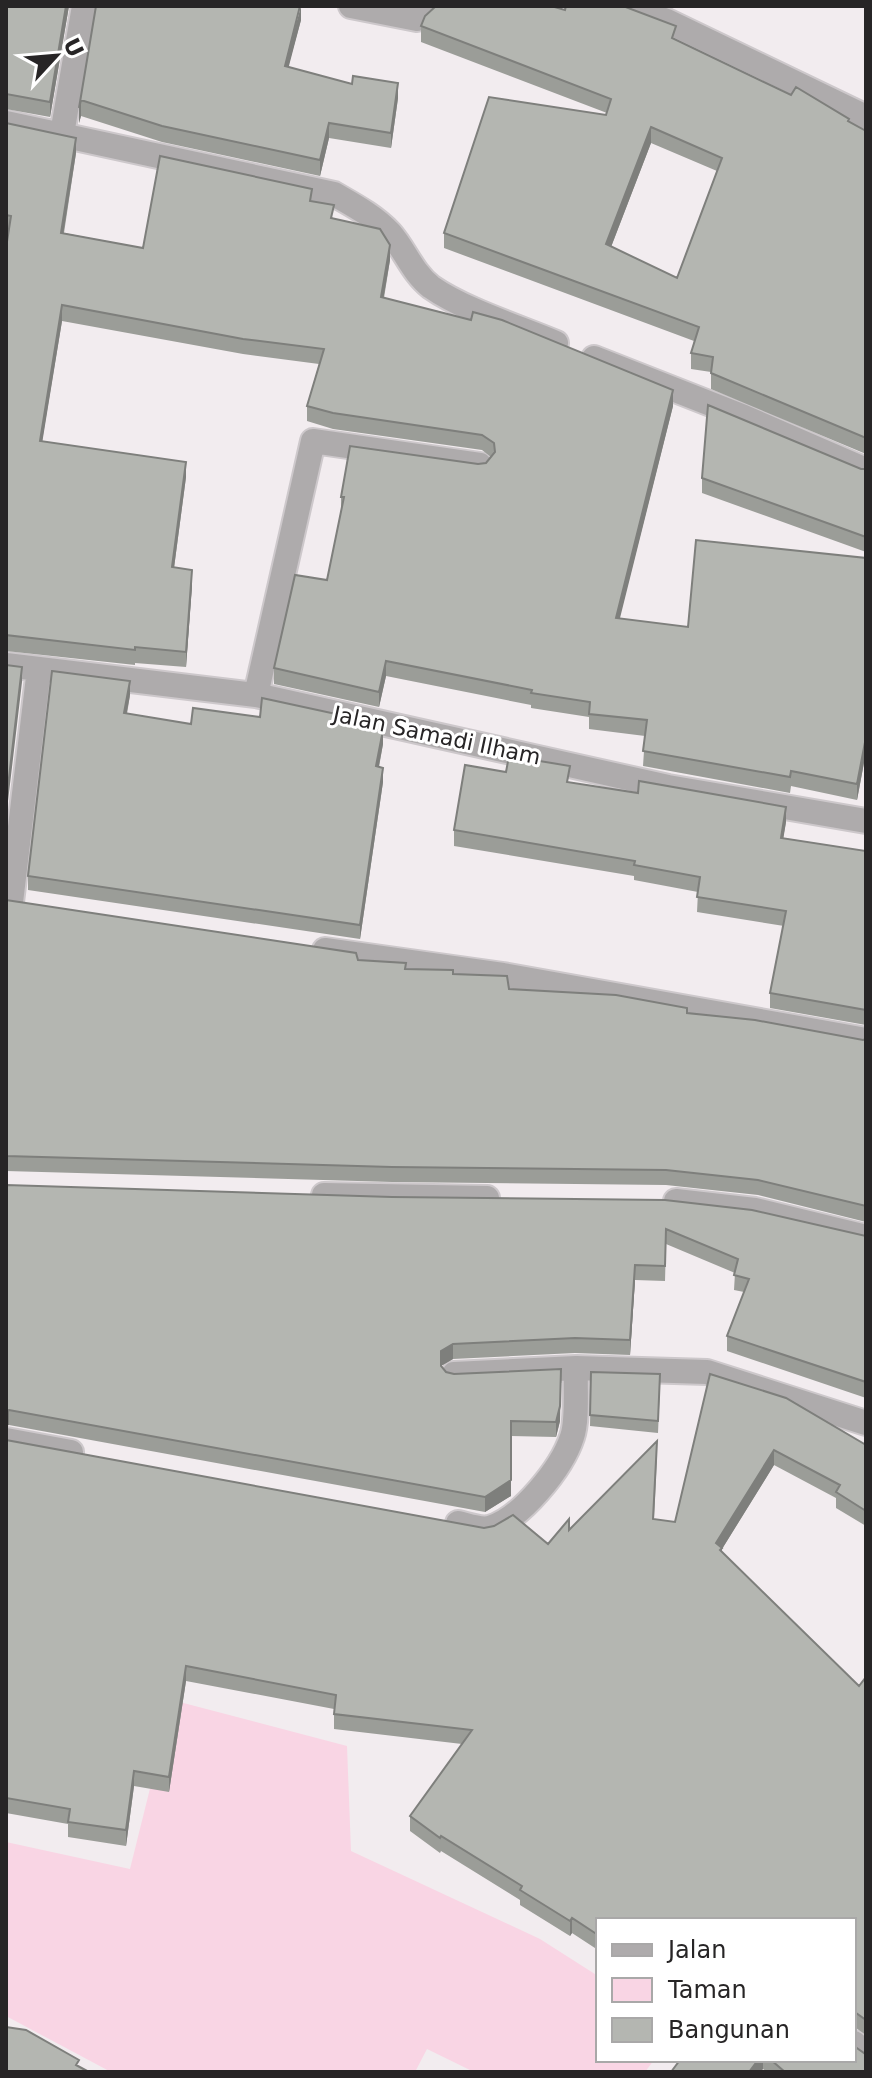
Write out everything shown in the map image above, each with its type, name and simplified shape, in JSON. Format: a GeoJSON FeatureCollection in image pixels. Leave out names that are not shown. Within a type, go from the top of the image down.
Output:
{"type":"FeatureCollection","features":[{"type":"Feature","properties":{"kind":"street"},"geometry":{"type":"LineString","coordinates":[[62,134],[84,6]]}},
{"type":"Feature","properties":{"kind":"street"},"geometry":{"type":"LineString","coordinates":[[351,6],[417,19],[423,16],[426,6]]}},
{"type":"Feature","properties":{"kind":"street"},"geometry":{"type":"LineString","coordinates":[[625,6],[671,14],[866,117]]}},
{"type":"Feature","properties":{"kind":"street"},"geometry":{"type":"LineString","coordinates":[[6,123],[334,194],[366,213],[391,234],[409,263],[429,285],[449,297],[866,470]]}},
{"type":"Feature","properties":{"kind":"street"},"geometry":{"type":"LineString","coordinates":[[256,695],[313,441],[480,465]]}},
{"type":"Feature","properties":{"kind":"street","name":"Jalan Samadi Ilham"},"geometry":{"type":"LineString","coordinates":[[6,665],[256,695],[668,787],[866,821]]}},
{"type":"Feature","properties":{"kind":"street"},"geometry":{"type":"LineString","coordinates":[[15,903],[39,669]]}},
{"type":"Feature","properties":{"kind":"street"},"geometry":{"type":"LineString","coordinates":[[304,947],[503,975],[866,1040]]}},
{"type":"Feature","properties":{"kind":"street"},"geometry":{"type":"LineString","coordinates":[[301,1194],[514,1198]]}},
{"type":"Feature","properties":{"kind":"street"},"geometry":{"type":"LineString","coordinates":[[650,1200],[755,1210],[866,1237]]}},
{"type":"Feature","properties":{"kind":"street"},"geometry":{"type":"LineString","coordinates":[[441,1520],[487,1528],[513,1516],[535,1495],[558,1465],[573,1436],[576,1368]]}},
{"type":"Feature","properties":{"kind":"street"},"geometry":{"type":"LineString","coordinates":[[454,1374],[576,1368],[707,1372],[866,1423]]}},
{"type":"Feature","properties":{"kind":"street"},"geometry":{"type":"LineString","coordinates":[[6,1440],[94,1457]]}},
{"type":"Feature","properties":{"kind":"green space"},"geometry":{"type":"Polygon","coordinates":[[[172,1700],[347,1746],[351,1851],[540,1939],[596,1975],[596,2062],[652,2062],[645,2072],[474,2072],[427,2049],[415,2072],[111,2072],[6,2016],[6,1842],[130,1869],[172,1700]]]}},
{"type":"Feature","properties":{"kind":"building"},"geometry":{"type":"Polygon","coordinates":[[[6,6],[66,6],[50,102],[6,94],[6,6]]]}},
{"type":"Feature","properties":{"kind":"building"},"geometry":{"type":"Polygon","coordinates":[[[96,6],[300,6],[285,66],[352,84],[353,76],[398,83],[391,133],[329,123],[320,160],[162,126],[81,100],[79,108],[96,6]]]}},
{"type":"Feature","properties":{"kind":"building"},"geometry":{"type":"Polygon","coordinates":[[[436,6],[551,6],[565,10],[566,6],[623,6],[676,26],[672,38],[791,95],[796,87],[866,131],[866,438],[711,373],[713,357],[691,353],[699,327],[444,233],[489,97],[606,115],[611,99],[421,26],[425,16],[436,6]],[[651,127],[606,244],[677,278],[722,158],[651,127]]]}},
{"type":"Feature","properties":{"kind":"building"},"geometry":{"type":"Polygon","coordinates":[[[6,123],[76,138],[61,233],[143,248],[160,156],[312,189],[310,201],[334,205],[331,218],[380,229],[390,245],[381,297],[471,320],[473,312],[502,320],[673,390],[616,618],[688,627],[696,540],[866,558],[866,737],[857,784],[791,771],[790,777],[643,751],[647,720],[589,714],[590,702],[531,693],[532,690],[386,661],[379,692],[274,668],[295,575],[327,580],[344,497],[341,497],[350,446],[478,464],[486,463],[495,452],[494,443],[482,435],[333,413],[307,406],[324,349],[243,339],[62,305],[40,441],[186,462],[172,567],[192,570],[186,652],[135,647],[135,650],[6,635],[6,248],[11,216],[6,215],[6,123]]]}},
{"type":"Feature","properties":{"kind":"building"},"geometry":{"type":"Polygon","coordinates":[[[708,405],[866,469],[866,537],[702,478],[708,405]]]}},
{"type":"Feature","properties":{"kind":"building"},"geometry":{"type":"Polygon","coordinates":[[[6,665],[22,667],[6,803],[6,665]]]}},
{"type":"Feature","properties":{"kind":"building"},"geometry":{"type":"Polygon","coordinates":[[[52,671],[130,681],[124,713],[191,724],[193,708],[260,717],[262,698],[373,722],[372,728],[383,730],[376,766],[383,768],[360,925],[28,876],[52,671]]]}},
{"type":"Feature","properties":{"kind":"building"},"geometry":{"type":"Polygon","coordinates":[[[509,756],[570,766],[567,782],[638,793],[639,781],[786,807],[781,838],[866,851],[866,1010],[770,993],[786,911],[697,897],[700,877],[634,865],[635,861],[454,830],[465,765],[506,772],[509,756]]]}},
{"type":"Feature","properties":{"kind":"building"},"geometry":{"type":"Polygon","coordinates":[[[6,900],[356,953],[358,960],[406,963],[405,969],[507,976],[509,989],[616,995],[687,1008],[687,1013],[755,1020],[866,1039],[866,1206],[758,1180],[666,1170],[392,1167],[6,1156],[6,900]]]}},
{"type":"Feature","properties":{"kind":"building"},"geometry":{"type":"Polygon","coordinates":[[[6,1185],[392,1197],[665,1200],[752,1210],[866,1236],[866,1382],[727,1336],[749,1279],[734,1275],[738,1259],[666,1229],[665,1266],[635,1265],[630,1340],[575,1338],[453,1344],[441,1351],[441,1366],[446,1372],[454,1374],[561,1369],[560,1406],[556,1422],[511,1421],[511,1480],[485,1497],[6,1411],[6,1185]]]}},
{"type":"Feature","properties":{"kind":"building"},"geometry":{"type":"Polygon","coordinates":[[[591,1372],[660,1374],[658,1421],[590,1415],[591,1372]]]}},
{"type":"Feature","properties":{"kind":"building"},"geometry":{"type":"Polygon","coordinates":[[[710,1374],[786,1398],[866,1445],[866,1511],[836,1492],[840,1485],[774,1450],[716,1543],[859,1686],[866,1677],[866,2020],[856,2013],[856,1918],[596,1918],[596,1934],[520,1890],[522,1886],[440,1838],[410,1816],[472,1730],[334,1714],[336,1695],[186,1666],[169,1777],[134,1771],[126,1830],[68,1822],[70,1809],[6,1798],[6,1440],[484,1528],[513,1515],[548,1544],[569,1519],[569,1530],[657,1441],[653,1519],[675,1522],[710,1374]]]}},
{"type":"Feature","properties":{"kind":"building"},"geometry":{"type":"Polygon","coordinates":[[[6,2027],[26,2030],[79,2060],[76,2065],[89,2072],[6,2072],[6,2027]]]}},
{"type":"Feature","properties":{"kind":"building"},"geometry":{"type":"Polygon","coordinates":[[[856,2047],[866,2052],[866,2072],[785,2072],[773,2062],[856,2062],[856,2047]]]}},
{"type":"Feature","properties":{"kind":"building"},"geometry":{"type":"Polygon","coordinates":[[[678,2062],[756,2062],[749,2072],[671,2072],[678,2062]]]}}]}
